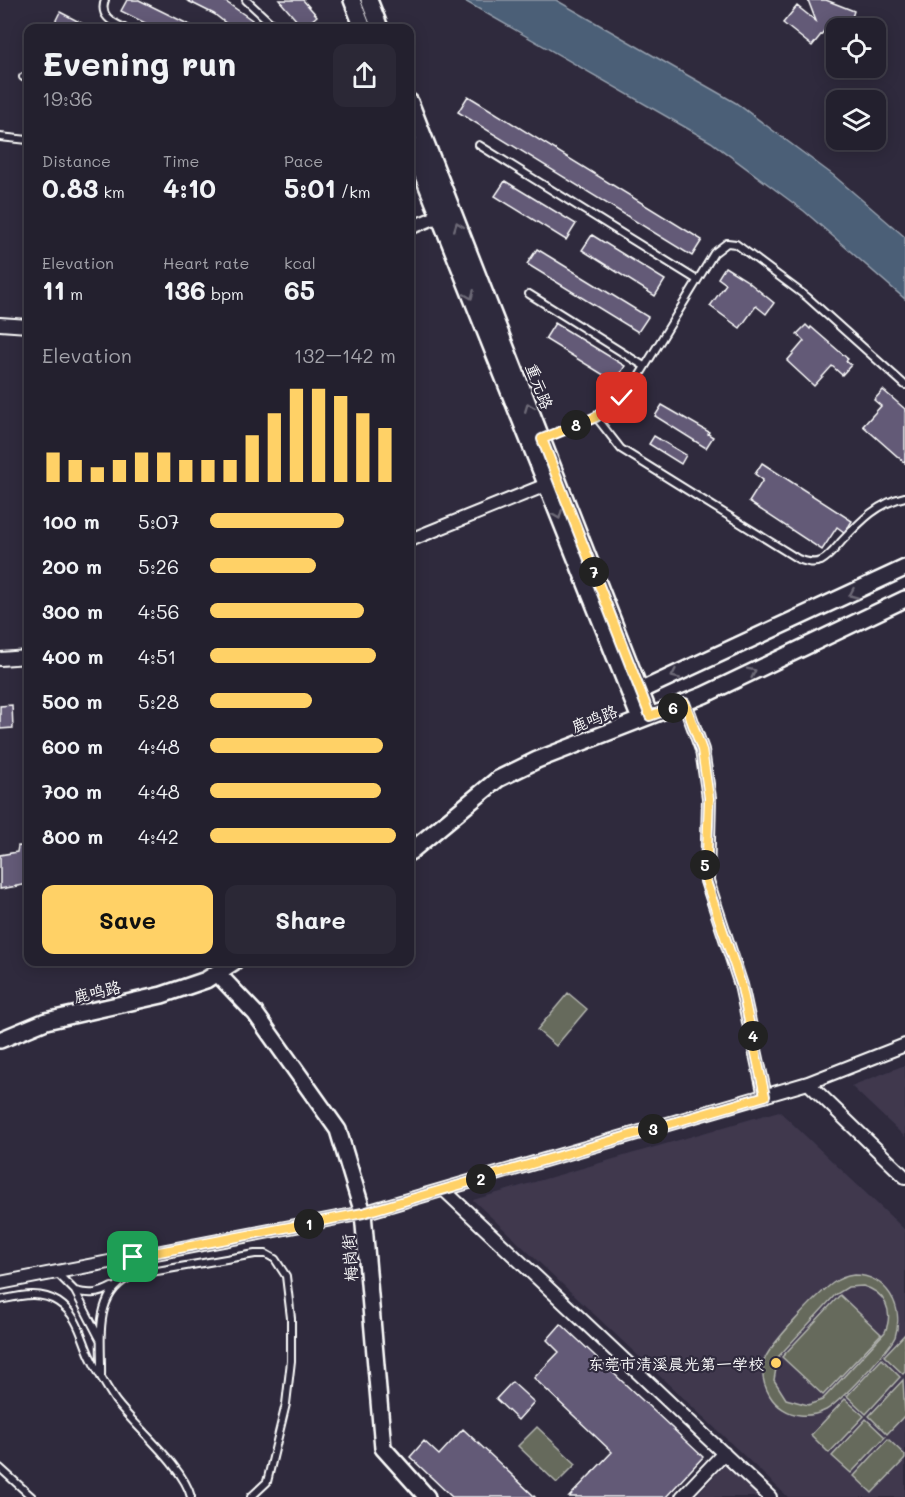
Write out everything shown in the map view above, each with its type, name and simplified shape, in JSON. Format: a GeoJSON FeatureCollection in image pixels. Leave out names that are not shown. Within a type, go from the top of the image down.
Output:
{"type":"FeatureCollection","features":[{"type":"Feature","properties":{"kind":"street"},"geometry":{"type":"LineString","coordinates":[[352,0],[361,24]]}},
{"type":"Feature","properties":{"kind":"street"},"geometry":{"type":"LineString","coordinates":[[369,0],[378,24]]}},
{"type":"Feature","properties":{"kind":"street","name":"重元路"},"geometry":{"type":"LineString","coordinates":[[414,112],[542,439],[645,717]]}},
{"type":"Feature","properties":{"kind":"street","name":"重元路"},"geometry":{"type":"LineString","coordinates":[[414,153],[546,485],[636,693]]}},
{"type":"Feature","properties":{"kind":"street"},"geometry":{"type":"LineString","coordinates":[[414,226],[439,216]]}},
{"type":"Feature","properties":{"kind":"street"},"geometry":{"type":"LineString","coordinates":[[0,324],[24,326]]}},
{"type":"Feature","properties":{"kind":"street"},"geometry":{"type":"LineString","coordinates":[[414,538],[546,485]]}},
{"type":"Feature","properties":{"kind":"street"},"geometry":{"type":"LineString","coordinates":[[636,693],[905,568]]}},
{"type":"Feature","properties":{"kind":"street","name":"鹿鸣路"},"geometry":{"type":"LineString","coordinates":[[414,849],[498,779],[537,760],[685,703],[905,599]]}},
{"type":"Feature","properties":{"kind":"street"},"geometry":{"type":"LineString","coordinates":[[0,659],[24,657]]}},
{"type":"Feature","properties":{"kind":"street"},"geometry":{"type":"LineString","coordinates":[[685,703],[702,750],[709,798],[706,881],[741,984],[765,1096]]}},
{"type":"Feature","properties":{"kind":"street","name":"鹿鸣路"},"geometry":{"type":"LineString","coordinates":[[0,1040],[46,1021],[162,995],[206,980],[228,966]]}},
{"type":"Feature","properties":{"kind":"street","name":"梅岗街"},"geometry":{"type":"LineString","coordinates":[[218,973],[255,1013],[338,1130],[363,1213],[383,1448],[427,1497]]}},
{"type":"Feature","properties":{"kind":"street"},"geometry":{"type":"LineString","coordinates":[[0,1283],[363,1213],[808,1083],[905,1046]]}},
{"type":"Feature","properties":{"kind":"street"},"geometry":{"type":"LineString","coordinates":[[808,1083],[905,1177]]}},
{"type":"Feature","properties":{"kind":"street"},"geometry":{"type":"LineString","coordinates":[[444,1190],[770,1497]]}},
{"type":"Feature","properties":{"kind":"street"},"geometry":{"type":"LineString","coordinates":[[682,1497],[723,1453]]}},
{"type":"Feature","properties":{"kind":"lane"},"geometry":{"type":"LineString","coordinates":[[105,0],[103,9],[107,18],[117,24]]}},
{"type":"Feature","properties":{"kind":"lane"},"geometry":{"type":"LineString","coordinates":[[246,0],[272,24]]}},
{"type":"Feature","properties":{"kind":"lane"},"geometry":{"type":"LineString","coordinates":[[0,138],[24,140]]}},
{"type":"Feature","properties":{"kind":"lane"},"geometry":{"type":"LineString","coordinates":[[479,145],[697,280]]}},
{"type":"Feature","properties":{"kind":"lane"},"geometry":{"type":"LineString","coordinates":[[542,439],[596,417],[622,398],[720,246],[736,244],[807,297],[905,385]]}},
{"type":"Feature","properties":{"kind":"lane"},"geometry":{"type":"LineString","coordinates":[[528,294],[644,366]]}},
{"type":"Feature","properties":{"kind":"lane"},"geometry":{"type":"LineString","coordinates":[[596,417],[607,434],[638,460],[808,563],[819,562],[829,556],[867,516],[888,502],[905,497]]}},
{"type":"Feature","properties":{"kind":"lane"},"geometry":{"type":"LineString","coordinates":[[75,1292],[101,1293],[134,1275],[255,1254],[275,1258],[282,1266],[291,1318],[291,1361],[286,1404],[267,1482],[251,1497]]}},
{"type":"Feature","properties":{"kind":"lane"},"geometry":{"type":"LineString","coordinates":[[57,1272],[75,1292],[102,1342]]}},
{"type":"Feature","properties":{"kind":"lane"},"geometry":{"type":"LineString","coordinates":[[101,1376],[103,1309],[113,1287]]}},
{"type":"Feature","properties":{"kind":"lane"},"geometry":{"type":"LineString","coordinates":[[0,1300],[27,1295],[42,1296],[56,1301],[68,1310],[77,1322],[101,1376],[132,1420],[182,1477],[191,1497]]}},
{"type":"Feature","properties":{"kind":"lane"},"geometry":{"type":"LineString","coordinates":[[0,1468],[32,1497]]}},
{"type":"Feature","properties":{"kind":"shaded area"},"geometry":{"type":"Polygon","coordinates":[[[905,1065],[905,1137],[851,1086],[905,1065]]]}},
{"type":"Feature","properties":{"kind":"shaded area","name":"东莞市清溪晨光第一学校"},"geometry":{"type":"Polygon","coordinates":[[[779,1111],[905,1230],[905,1497],[788,1497],[473,1200],[779,1111]]]}},
{"type":"Feature","properties":{"kind":"shaded area"},"geometry":{"type":"Polygon","coordinates":[[[725,1464],[760,1497],[695,1497],[725,1464]]]}},
{"type":"Feature","properties":{"kind":"green space"},"geometry":{"type":"Polygon","coordinates":[[[568,993],[587,1009],[556,1046],[537,1030],[568,993]]]}},
{"type":"Feature","properties":{"kind":"green space"},"geometry":{"type":"Polygon","coordinates":[[[854,1275],[875,1280],[890,1294],[897,1314],[895,1337],[863,1376],[826,1410],[807,1415],[783,1409],[768,1392],[763,1375],[764,1361],[784,1332],[826,1289],[836,1281],[854,1275]],[[863,1286],[848,1287],[835,1295],[778,1357],[774,1380],[786,1399],[808,1405],[822,1400],[885,1332],[888,1324],[886,1303],[871,1289],[863,1286]]]}},
{"type":"Feature","properties":{"kind":"green space"},"geometry":{"type":"Polygon","coordinates":[[[840,1295],[881,1334],[823,1395],[782,1357],[840,1295]]]}},
{"type":"Feature","properties":{"kind":"green space"},"geometry":{"type":"Polygon","coordinates":[[[905,1334],[905,1372],[903,1374],[884,1356],[905,1334]]]}},
{"type":"Feature","properties":{"kind":"green space"},"geometry":{"type":"Polygon","coordinates":[[[882,1359],[900,1377],[866,1414],[847,1396],[882,1359]]]}},
{"type":"Feature","properties":{"kind":"green space"},"geometry":{"type":"Polygon","coordinates":[[[903,1380],[905,1415],[887,1434],[869,1416],[903,1380]]]}},
{"type":"Feature","properties":{"kind":"green space"},"geometry":{"type":"Polygon","coordinates":[[[845,1399],[864,1416],[829,1453],[811,1435],[845,1399]]]}},
{"type":"Feature","properties":{"kind":"green space"},"geometry":{"type":"Polygon","coordinates":[[[866,1419],[885,1437],[851,1473],[832,1456],[866,1419]]]}},
{"type":"Feature","properties":{"kind":"green space"},"geometry":{"type":"Polygon","coordinates":[[[537,1427],[576,1464],[557,1483],[518,1446],[537,1427]]]}},
{"type":"Feature","properties":{"kind":"green space"},"geometry":{"type":"Polygon","coordinates":[[[888,1439],[905,1455],[905,1459],[872,1493],[854,1476],[888,1439]]]}},
{"type":"Feature","properties":{"kind":"water"},"geometry":{"type":"Polygon","coordinates":[[[463,0],[556,0],[736,103],[833,175],[905,237],[905,299],[804,211],[711,142],[463,0]]]}},
{"type":"Feature","properties":{"kind":"building"},"geometry":{"type":"Polygon","coordinates":[[[127,0],[139,0],[188,24],[147,24],[121,11],[127,0]]]}},
{"type":"Feature","properties":{"kind":"building"},"geometry":{"type":"Polygon","coordinates":[[[186,0],[223,0],[252,20],[250,24],[227,24],[214,14],[186,0]]]}},
{"type":"Feature","properties":{"kind":"building"},"geometry":{"type":"Polygon","coordinates":[[[279,0],[303,0],[317,16],[308,24],[300,24],[279,0]]]}},
{"type":"Feature","properties":{"kind":"building"},"geometry":{"type":"Polygon","coordinates":[[[808,0],[826,0],[854,11],[852,18],[826,18],[826,28],[812,46],[783,23],[797,6],[816,21],[808,0]]]}},
{"type":"Feature","properties":{"kind":"building"},"geometry":{"type":"Polygon","coordinates":[[[60,12],[83,24],[54,24],[60,12]]]}},
{"type":"Feature","properties":{"kind":"building"},"geometry":{"type":"Polygon","coordinates":[[[468,96],[702,240],[692,256],[458,112],[468,96]]]}},
{"type":"Feature","properties":{"kind":"building"},"geometry":{"type":"Polygon","coordinates":[[[505,181],[576,224],[566,240],[495,196],[505,181]]]}},
{"type":"Feature","properties":{"kind":"building"},"geometry":{"type":"Polygon","coordinates":[[[592,235],[665,280],[655,296],[582,250],[592,235]]]}},
{"type":"Feature","properties":{"kind":"building"},"geometry":{"type":"Polygon","coordinates":[[[537,249],[648,317],[638,332],[527,264],[537,249]]]}},
{"type":"Feature","properties":{"kind":"building"},"geometry":{"type":"Polygon","coordinates":[[[725,267],[746,280],[774,303],[766,314],[756,306],[740,328],[710,306],[726,284],[718,278],[725,267]]]}},
{"type":"Feature","properties":{"kind":"building"},"geometry":{"type":"Polygon","coordinates":[[[555,323],[625,366],[615,382],[545,339],[555,323]]]}},
{"type":"Feature","properties":{"kind":"building"},"geometry":{"type":"Polygon","coordinates":[[[806,325],[848,359],[846,361],[851,365],[842,375],[832,366],[814,386],[787,361],[804,341],[797,334],[806,325]]]}},
{"type":"Feature","properties":{"kind":"building"},"geometry":{"type":"Polygon","coordinates":[[[883,390],[905,409],[905,463],[863,426],[881,406],[874,400],[883,390]]]}},
{"type":"Feature","properties":{"kind":"building"},"geometry":{"type":"Polygon","coordinates":[[[662,405],[709,432],[708,434],[713,437],[706,448],[655,416],[662,405]]]}},
{"type":"Feature","properties":{"kind":"building"},"geometry":{"type":"Polygon","coordinates":[[[654,436],[686,455],[681,464],[649,444],[654,436]]]}},
{"type":"Feature","properties":{"kind":"building"},"geometry":{"type":"Polygon","coordinates":[[[762,463],[852,521],[849,526],[844,532],[837,527],[822,550],[749,502],[763,480],[755,474],[762,463]]]}},
{"type":"Feature","properties":{"kind":"building"},"geometry":{"type":"Polygon","coordinates":[[[12,705],[13,728],[0,729],[0,706],[12,705]]]}},
{"type":"Feature","properties":{"kind":"building"},"geometry":{"type":"Polygon","coordinates":[[[18,846],[24,847],[24,885],[0,889],[0,855],[17,852],[18,846]]]}},
{"type":"Feature","properties":{"kind":"building"},"geometry":{"type":"Polygon","coordinates":[[[561,1324],[703,1457],[666,1497],[569,1497],[612,1452],[534,1378],[559,1352],[547,1340],[561,1324]]]}},
{"type":"Feature","properties":{"kind":"building"},"geometry":{"type":"Polygon","coordinates":[[[512,1382],[534,1402],[518,1420],[496,1399],[512,1382]]]}},
{"type":"Feature","properties":{"kind":"building"},"geometry":{"type":"Polygon","coordinates":[[[463,1429],[535,1497],[452,1497],[410,1457],[424,1441],[439,1455],[463,1429]]]}},
{"type":"Feature","properties":{"kind":"place","name":"东莞市清溪晨光第一学校"},"geometry":{"type":"Point","coordinates":[776,1363]}},
{"type":"Feature","properties":{"kind":"route"},"geometry":{"type":"LineString","coordinates":[[133,1257],[363,1213],[765,1096],[741,984],[706,881],[709,798],[702,750],[685,703],[650,716],[542,439],[596,417],[622,398]]}}]}
